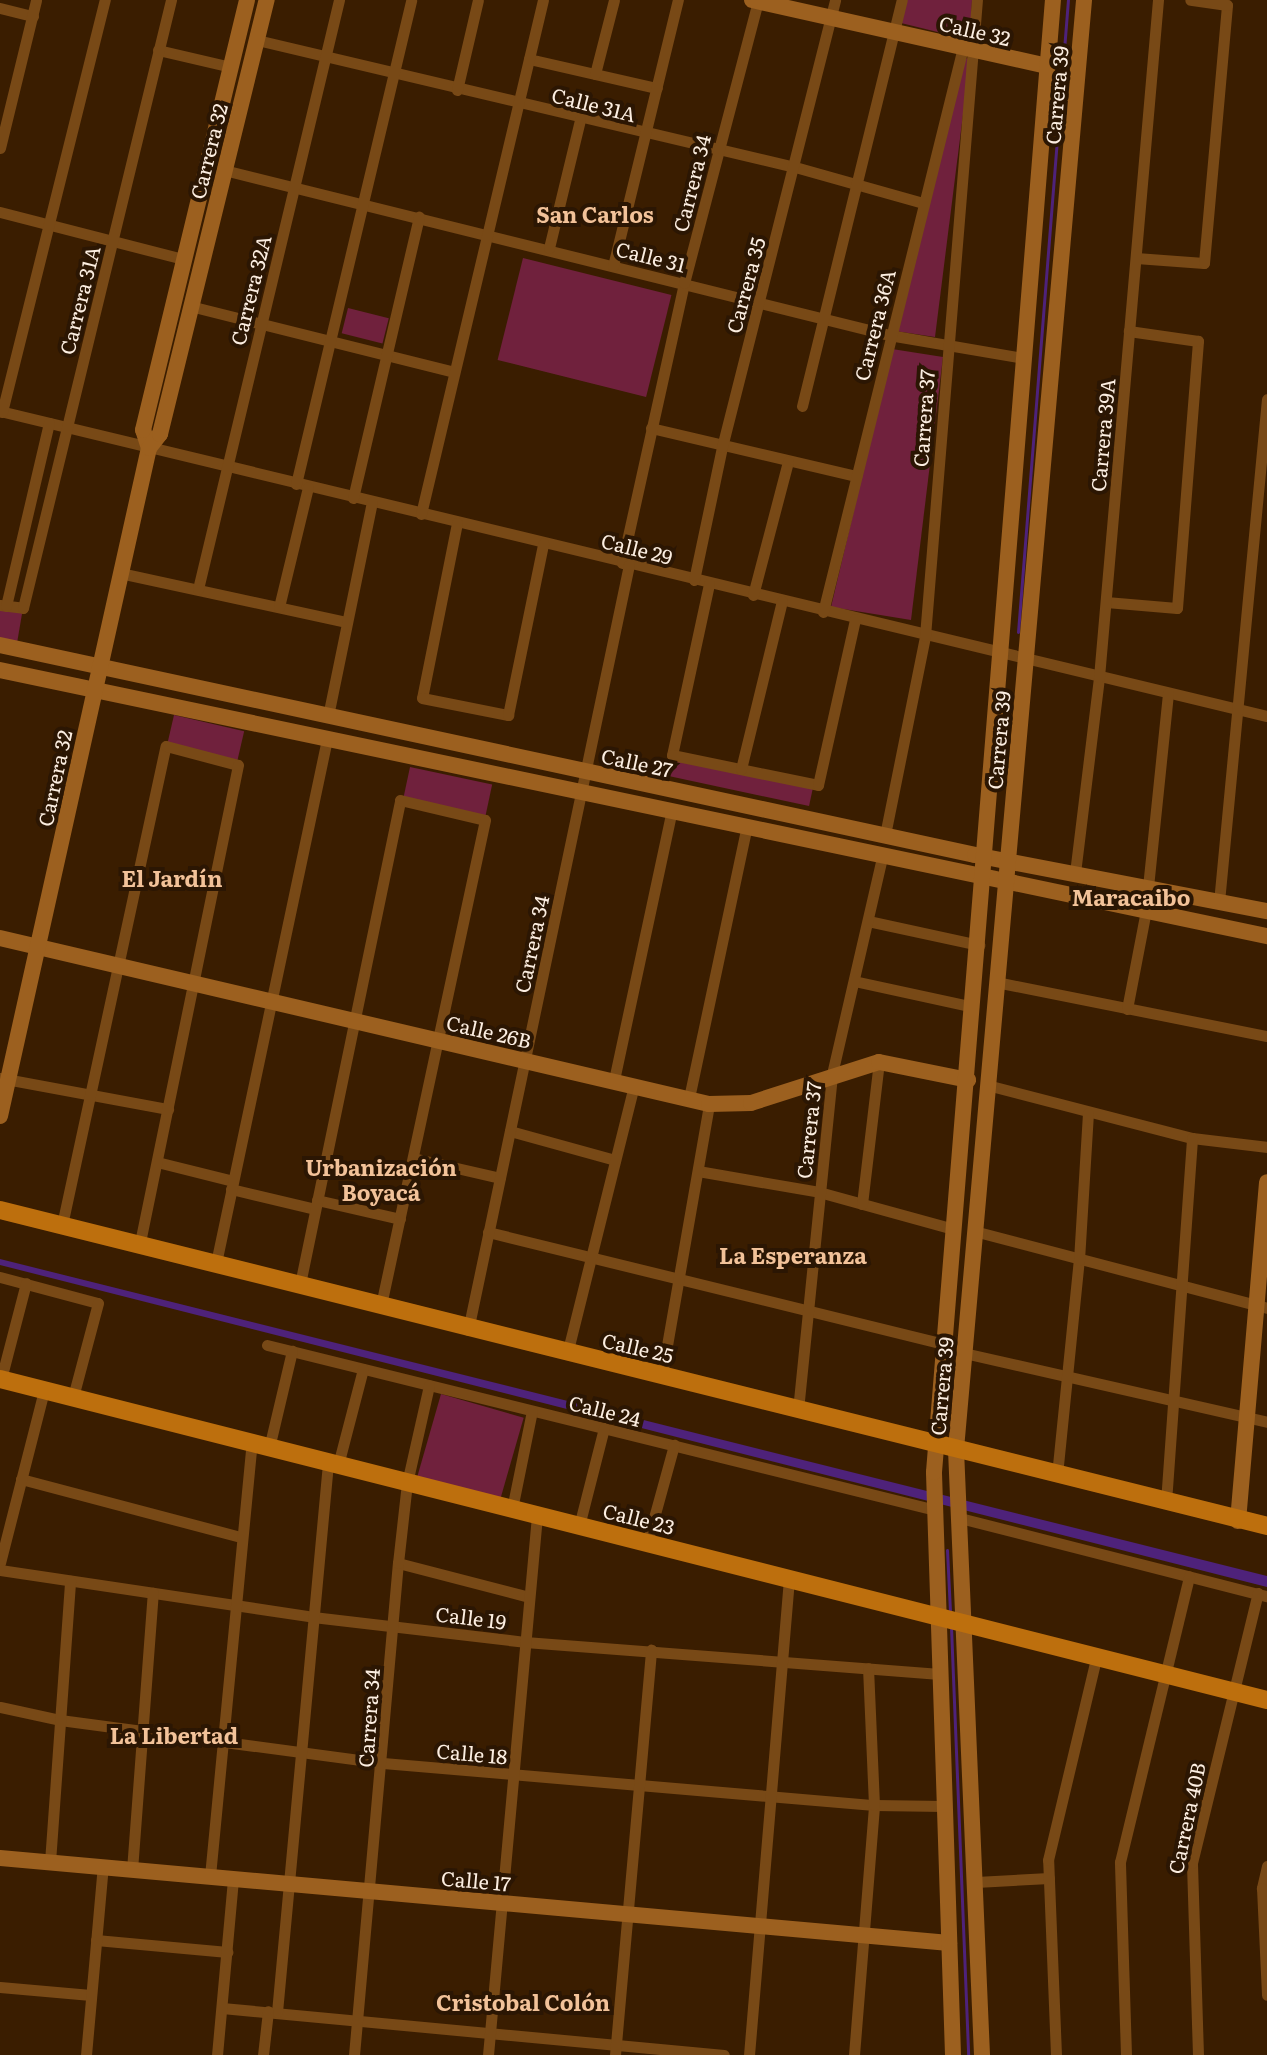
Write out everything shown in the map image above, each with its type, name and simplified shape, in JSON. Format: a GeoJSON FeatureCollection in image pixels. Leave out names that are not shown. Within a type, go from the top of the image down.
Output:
{"type":"FeatureCollection","features":[{"type":"Feature","properties":{"kind":"main road","name":"Carrera 32"},"geometry":{"type":"LineString","coordinates":[[149,448],[143,430],[247,0]]}},
{"type":"Feature","properties":{"kind":"main road","name":"Carrera 32"},"geometry":{"type":"LineString","coordinates":[[0,1116],[4,1079],[38,946],[149,448],[160,434],[267,0]]}},
{"type":"Feature","properties":{"kind":"main road","name":"Calle 32"},"geometry":{"type":"LineString","coordinates":[[756,0],[1048,66]]}},
{"type":"Feature","properties":{"kind":"main road","name":"Carrera 39"},"geometry":{"type":"LineString","coordinates":[[982,2055],[976,1882],[953,1621],[934,1502],[936,1444],[979,945],[1053,0]]}},
{"type":"Feature","properties":{"kind":"main road","name":"Carrera 39"},"geometry":{"type":"LineString","coordinates":[[953,2055],[940,1674],[953,1621],[958,1502],[956,1449],[1084,0]]}},
{"type":"Feature","properties":{"kind":"main road"},"geometry":{"type":"LineString","coordinates":[[1003,631],[1015,643],[1028,637]]}},
{"type":"Feature","properties":{"kind":"main road","name":"Calle 27"},"geometry":{"type":"LineString","coordinates":[[0,645],[984,856],[1267,911]]}},
{"type":"Feature","properties":{"kind":"main road"},"geometry":{"type":"LineString","coordinates":[[0,670],[746,830],[1267,936]]}},
{"type":"Feature","properties":{"kind":"main road"},"geometry":{"type":"LineString","coordinates":[[998,680],[1012,673],[1023,684]]}},
{"type":"Feature","properties":{"kind":"main road","name":"Calle 26B"},"geometry":{"type":"LineString","coordinates":[[0,938],[709,1104],[751,1103],[832,1074],[879,1062],[968,1080]]}},
{"type":"Feature","properties":{"kind":"main road"},"geometry":{"type":"LineString","coordinates":[[1251,1523],[1264,1306],[1267,1182]]}},
{"type":"Feature","properties":{"kind":"main road","name":"Calle 25"},"geometry":{"type":"LineString","coordinates":[[0,1210],[300,1284],[468,1330],[662,1374],[1251,1523]]}},
{"type":"Feature","properties":{"kind":"main road","name":"Calle 23"},"geometry":{"type":"LineString","coordinates":[[1,1379],[1267,1700]]}},
{"type":"Feature","properties":{"kind":"main road","name":"Carrera 39"},"geometry":{"type":"LineString","coordinates":[[936,1444],[958,1502]]}},
{"type":"Feature","properties":{"kind":"main road","name":"Calle 17"},"geometry":{"type":"LineString","coordinates":[[0,1858],[949,1943]]}},
{"type":"Feature","properties":{"kind":"street"},"geometry":{"type":"LineString","coordinates":[[0,148],[36,0]]}},
{"type":"Feature","properties":{"kind":"street"},"geometry":{"type":"LineString","coordinates":[[1,412],[105,0]]}},
{"type":"Feature","properties":{"kind":"street","name":"Carrera 31A"},"geometry":{"type":"LineString","coordinates":[[3,605],[23,608],[171,0]]}},
{"type":"Feature","properties":{"kind":"street","name":"Carrera 32A"},"geometry":{"type":"LineString","coordinates":[[198,589],[339,0]]}},
{"type":"Feature","properties":{"kind":"street"},"geometry":{"type":"LineString","coordinates":[[296,484],[411,0]]}},
{"type":"Feature","properties":{"kind":"street"},"geometry":{"type":"LineString","coordinates":[[457,90],[478,0]]}},
{"type":"Feature","properties":{"kind":"street"},"geometry":{"type":"LineString","coordinates":[[421,514],[543,0]]}},
{"type":"Feature","properties":{"kind":"street"},"geometry":{"type":"LineString","coordinates":[[595,74],[614,0]]}},
{"type":"Feature","properties":{"kind":"street"},"geometry":{"type":"LineString","coordinates":[[613,266],[678,0]]}},
{"type":"Feature","properties":{"kind":"street","name":"Carrera 34"},"geometry":{"type":"LineString","coordinates":[[468,1330],[581,794],[651,428],[684,283],[756,0]]}},
{"type":"Feature","properties":{"kind":"street","name":"Carrera 35"},"geometry":{"type":"LineString","coordinates":[[694,580],[722,447],[835,0]]}},
{"type":"Feature","properties":{"kind":"street"},"geometry":{"type":"LineString","coordinates":[[802,406],[859,186],[902,0]]}},
{"type":"Feature","properties":{"kind":"street","name":"Carrera 37"},"geometry":{"type":"LineString","coordinates":[[885,835],[925,636],[968,48],[977,0]]}},
{"type":"Feature","properties":{"kind":"street","name":"Carrera 39A"},"geometry":{"type":"LineString","coordinates":[[1075,873],[1099,677],[1158,0]]}},
{"type":"Feature","properties":{"kind":"street"},"geometry":{"type":"LineString","coordinates":[[1136,258],[1204,263],[1227,5],[1190,0]]}},
{"type":"Feature","properties":{"kind":"street"},"geometry":{"type":"LineString","coordinates":[[0,8],[33,16]]}},
{"type":"Feature","properties":{"kind":"street","name":"Calle 31A"},"geometry":{"type":"LineString","coordinates":[[257,40],[646,136],[795,167],[923,203]]}},
{"type":"Feature","properties":{"kind":"street","name":"Carrera 36A"},"geometry":{"type":"LineString","coordinates":[[823,612],[889,335],[968,48]]}},
{"type":"Feature","properties":{"kind":"street"},"geometry":{"type":"LineString","coordinates":[[158,50],[231,67]]}},
{"type":"Feature","properties":{"kind":"street"},"geometry":{"type":"LineString","coordinates":[[529,59],[657,88]]}},
{"type":"Feature","properties":{"kind":"street"},"geometry":{"type":"LineString","coordinates":[[549,248],[580,120]]}},
{"type":"Feature","properties":{"kind":"street","name":"Calle 31"},"geometry":{"type":"LineString","coordinates":[[224,170],[549,248],[889,335],[946,348],[1024,358]]}},
{"type":"Feature","properties":{"kind":"street"},"geometry":{"type":"LineString","coordinates":[[0,212],[183,259]]}},
{"type":"Feature","properties":{"kind":"street"},"geometry":{"type":"LineString","coordinates":[[353,498],[419,217]]}},
{"type":"Feature","properties":{"kind":"street"},"geometry":{"type":"LineString","coordinates":[[190,306],[454,372]]}},
{"type":"Feature","properties":{"kind":"street"},"geometry":{"type":"LineString","coordinates":[[1106,602],[1177,608],[1198,341],[1129,331]]}},
{"type":"Feature","properties":{"kind":"street"},"geometry":{"type":"LineString","coordinates":[[1219,902],[1267,399]]}},
{"type":"Feature","properties":{"kind":"street","name":"Calle 29"},"geometry":{"type":"LineString","coordinates":[[1,412],[1000,655],[1267,716]]}},
{"type":"Feature","properties":{"kind":"street"},"geometry":{"type":"LineString","coordinates":[[3,605],[49,423]]}},
{"type":"Feature","properties":{"kind":"street"},"geometry":{"type":"LineString","coordinates":[[651,428],[856,476]]}},
{"type":"Feature","properties":{"kind":"street"},"geometry":{"type":"LineString","coordinates":[[753,595],[788,462]]}},
{"type":"Feature","properties":{"kind":"street"},"geometry":{"type":"LineString","coordinates":[[279,607],[308,487]]}},
{"type":"Feature","properties":{"kind":"street"},"geometry":{"type":"LineString","coordinates":[[328,716],[372,502]]}},
{"type":"Feature","properties":{"kind":"street"},"geometry":{"type":"LineString","coordinates":[[457,523],[422,698],[508,715],[543,544]]}},
{"type":"Feature","properties":{"kind":"street"},"geometry":{"type":"LineString","coordinates":[[120,573],[347,622]]}},
{"type":"Feature","properties":{"kind":"street"},"geometry":{"type":"LineString","coordinates":[[1251,578],[1267,580]]}},
{"type":"Feature","properties":{"kind":"street"},"geometry":{"type":"LineString","coordinates":[[709,584],[672,755],[818,785],[855,619]]}},
{"type":"Feature","properties":{"kind":"street"},"geometry":{"type":"LineString","coordinates":[[741,769],[782,601]]}},
{"type":"Feature","properties":{"kind":"street"},"geometry":{"type":"LineString","coordinates":[[1148,887],[1168,693]]}},
{"type":"Feature","properties":{"kind":"street"},"geometry":{"type":"LineString","coordinates":[[216,1263],[327,739]]}},
{"type":"Feature","properties":{"kind":"street"},"geometry":{"type":"LineString","coordinates":[[62,1225],[166,746],[238,765],[140,1244]]}},
{"type":"Feature","properties":{"kind":"street"},"geometry":{"type":"LineString","coordinates":[[300,1284],[400,800],[485,820],[381,1306]]}},
{"type":"Feature","properties":{"kind":"street"},"geometry":{"type":"LineString","coordinates":[[614,1080],[671,814]]}},
{"type":"Feature","properties":{"kind":"street"},"geometry":{"type":"LineString","coordinates":[[689,1098],[746,830]]}},
{"type":"Feature","properties":{"kind":"street","name":"Carrera 37"},"geometry":{"type":"LineString","coordinates":[[798,1410],[832,1074],[882,858]]}},
{"type":"Feature","properties":{"kind":"street"},"geometry":{"type":"LineString","coordinates":[[1127,1009],[1146,910]]}},
{"type":"Feature","properties":{"kind":"street"},"geometry":{"type":"LineString","coordinates":[[868,921],[979,945]]}},
{"type":"Feature","properties":{"kind":"street"},"geometry":{"type":"LineString","coordinates":[[854,981],[973,1007]]}},
{"type":"Feature","properties":{"kind":"street"},"geometry":{"type":"LineString","coordinates":[[996,982],[1267,1036]]}},
{"type":"Feature","properties":{"kind":"street"},"geometry":{"type":"LineString","coordinates":[[862,1204],[879,1062]]}},
{"type":"Feature","properties":{"kind":"street"},"geometry":{"type":"LineString","coordinates":[[4,1079],[168,1109]]}},
{"type":"Feature","properties":{"kind":"street"},"geometry":{"type":"LineString","coordinates":[[567,1354],[634,1085]]}},
{"type":"Feature","properties":{"kind":"street"},"geometry":{"type":"LineString","coordinates":[[987,1085],[1192,1138],[1267,1147]]}},
{"type":"Feature","properties":{"kind":"street"},"geometry":{"type":"LineString","coordinates":[[662,1374],[709,1104]]}},
{"type":"Feature","properties":{"kind":"street"},"geometry":{"type":"LineString","coordinates":[[1057,1475],[1079,1260],[1088,1113]]}},
{"type":"Feature","properties":{"kind":"street"},"geometry":{"type":"LineString","coordinates":[[510,1131],[615,1160]]}},
{"type":"Feature","properties":{"kind":"street"},"geometry":{"type":"LineString","coordinates":[[1166,1502],[1192,1138]]}},
{"type":"Feature","properties":{"kind":"street"},"geometry":{"type":"LineString","coordinates":[[413,1158],[500,1178]]}},
{"type":"Feature","properties":{"kind":"street"},"geometry":{"type":"LineString","coordinates":[[157,1162],[232,1185],[400,1219]]}},
{"type":"Feature","properties":{"kind":"street"},"geometry":{"type":"LineString","coordinates":[[698,1171],[819,1192],[953,1229]]}},
{"type":"Feature","properties":{"kind":"street"},"geometry":{"type":"LineString","coordinates":[[974,1231],[1264,1306]]}},
{"type":"Feature","properties":{"kind":"street"},"geometry":{"type":"LineString","coordinates":[[488,1232],[944,1344]]}},
{"type":"Feature","properties":{"kind":"street"},"geometry":{"type":"LineString","coordinates":[[0,1277],[98,1303],[73,1397]]}},
{"type":"Feature","properties":{"kind":"street"},"geometry":{"type":"LineString","coordinates":[[1,1379],[26,1283]]}},
{"type":"Feature","properties":{"kind":"street","name":"Calle 24"},"geometry":{"type":"LineString","coordinates":[[267,1345],[674,1445],[934,1502]]}},
{"type":"Feature","properties":{"kind":"street"},"geometry":{"type":"LineString","coordinates":[[210,1876],[240,1537],[260,1446],[292,1351]]}},
{"type":"Feature","properties":{"kind":"street"},"geometry":{"type":"LineString","coordinates":[[964,1353],[1257,1420]]}},
{"type":"Feature","properties":{"kind":"street"},"geometry":{"type":"LineString","coordinates":[[263,2055],[273,2012],[302,1753],[313,1617],[333,1464],[363,1369]]}},
{"type":"Feature","properties":{"kind":"street","name":"Carrera 34"},"geometry":{"type":"LineString","coordinates":[[354,2055],[383,1763],[398,1563],[407,1483],[429,1385]]}},
{"type":"Feature","properties":{"kind":"street"},"geometry":{"type":"LineString","coordinates":[[0,1563],[44,1390]]}},
{"type":"Feature","properties":{"kind":"street"},"geometry":{"type":"LineString","coordinates":[[512,1509],[532,1411]]}},
{"type":"Feature","properties":{"kind":"street"},"geometry":{"type":"LineString","coordinates":[[579,1526],[604,1428]]}},
{"type":"Feature","properties":{"kind":"street"},"geometry":{"type":"LineString","coordinates":[[647,1543],[674,1445]]}},
{"type":"Feature","properties":{"kind":"street"},"geometry":{"type":"LineString","coordinates":[[21,1479],[240,1537]]}},
{"type":"Feature","properties":{"kind":"street"},"geometry":{"type":"LineString","coordinates":[[958,1502],[1189,1576],[1262,1594]]}},
{"type":"Feature","properties":{"kind":"street"},"geometry":{"type":"LineString","coordinates":[[488,2055],[537,1516]]}},
{"type":"Feature","properties":{"kind":"street"},"geometry":{"type":"LineString","coordinates":[[398,1563],[529,1597]]}},
{"type":"Feature","properties":{"kind":"street","name":"Calle 19"},"geometry":{"type":"LineString","coordinates":[[0,1570],[313,1617],[525,1642],[940,1674]]}},
{"type":"Feature","properties":{"kind":"street"},"geometry":{"type":"LineString","coordinates":[[1126,2055],[1120,1862],[1189,1576]]}},
{"type":"Feature","properties":{"kind":"street"},"geometry":{"type":"LineString","coordinates":[[749,2055],[789,1580]]}},
{"type":"Feature","properties":{"kind":"street"},"geometry":{"type":"LineString","coordinates":[[50,1862],[70,1581]]}},
{"type":"Feature","properties":{"kind":"street"},"geometry":{"type":"LineString","coordinates":[[132,1870],[153,1593]]}},
{"type":"Feature","properties":{"kind":"street","name":"Carrera 40B"},"geometry":{"type":"LineString","coordinates":[[1198,2055],[1192,1863],[1262,1594]]}},
{"type":"Feature","properties":{"kind":"street"},"geometry":{"type":"LineString","coordinates":[[616,2050],[651,1650]]}},
{"type":"Feature","properties":{"kind":"street"},"geometry":{"type":"LineString","coordinates":[[1056,2055],[1049,1878],[1051,1842],[1096,1658]]}},
{"type":"Feature","properties":{"kind":"street"},"geometry":{"type":"LineString","coordinates":[[854,2055],[874,1805],[868,1668]]}},
{"type":"Feature","properties":{"kind":"street","name":"Calle 18"},"geometry":{"type":"LineString","coordinates":[[0,1707],[60,1720],[383,1763],[874,1805],[944,1806]]}},
{"type":"Feature","properties":{"kind":"street"},"geometry":{"type":"LineString","coordinates":[[86,2055],[103,1866]]}},
{"type":"Feature","properties":{"kind":"street"},"geometry":{"type":"LineString","coordinates":[[1267,1866],[1262,1888],[1267,1995]]}},
{"type":"Feature","properties":{"kind":"street"},"geometry":{"type":"LineString","coordinates":[[976,1882],[1049,1878]]}},
{"type":"Feature","properties":{"kind":"street"},"geometry":{"type":"LineString","coordinates":[[217,2055],[233,1880]]}},
{"type":"Feature","properties":{"kind":"street"},"geometry":{"type":"LineString","coordinates":[[96,1940],[227,1952]]}},
{"type":"Feature","properties":{"kind":"street"},"geometry":{"type":"LineString","coordinates":[[0,1987],[91,1995]]}},
{"type":"Feature","properties":{"kind":"street"},"geometry":{"type":"LineString","coordinates":[[222,2008],[357,2019],[616,2050],[724,2055]]}},
{"type":"Feature","properties":{"kind":"shaded area"},"geometry":{"type":"Polygon","coordinates":[[[906,0],[972,0],[970,40],[901,23],[906,0]]]}},
{"type":"Feature","properties":{"kind":"shaded area"},"geometry":{"type":"Polygon","coordinates":[[[964,58],[970,59],[935,337],[895,331],[964,58]]]}},
{"type":"Feature","properties":{"kind":"shaded area"},"geometry":{"type":"Polygon","coordinates":[[[523,258],[671,295],[646,397],[498,360],[523,258]]]}},
{"type":"Feature","properties":{"kind":"shaded area"},"geometry":{"type":"Polygon","coordinates":[[[348,308],[389,318],[382,343],[342,333],[348,308]]]}},
{"type":"Feature","properties":{"kind":"shaded area"},"geometry":{"type":"Polygon","coordinates":[[[892,349],[943,357],[911,620],[831,607],[892,349]]]}},
{"type":"Feature","properties":{"kind":"shaded area"},"geometry":{"type":"Polygon","coordinates":[[[0,605],[23,608],[16,649],[0,645],[0,605]]]}},
{"type":"Feature","properties":{"kind":"shaded area"},"geometry":{"type":"Polygon","coordinates":[[[174,715],[244,731],[237,760],[167,744],[174,715]]]}},
{"type":"Feature","properties":{"kind":"shaded area"},"geometry":{"type":"Polygon","coordinates":[[[670,758],[813,788],[809,806],[666,776],[670,758]]]}},
{"type":"Feature","properties":{"kind":"shaded area"},"geometry":{"type":"Polygon","coordinates":[[[410,767],[492,784],[486,816],[403,798],[410,767]]]}},
{"type":"Feature","properties":{"kind":"shaded area"},"geometry":{"type":"Polygon","coordinates":[[[0,1259],[1267,1576],[1267,1587],[0,1265],[0,1259]]]}},
{"type":"Feature","properties":{"kind":"shaded area"},"geometry":{"type":"Polygon","coordinates":[[[441,1394],[524,1418],[499,1503],[416,1480],[441,1394]]]}},
{"type":"Feature","properties":{"kind":"waterway"},"geometry":{"type":"LineString","coordinates":[[1018,632],[1068,0]]}},
{"type":"Feature","properties":{"kind":"waterway"},"geometry":{"type":"LineString","coordinates":[[947,1550],[950,1612]]}},
{"type":"Feature","properties":{"kind":"waterway"},"geometry":{"type":"LineString","coordinates":[[951,1627],[968,2055]]}},
{"type":"Feature","properties":{"kind":"district","name":"San Carlos"},"geometry":{"type":"Point","coordinates":[595,214]}},
{"type":"Feature","properties":{"kind":"district","name":"El Jardín"},"geometry":{"type":"Point","coordinates":[172,878]}},
{"type":"Feature","properties":{"kind":"district","name":"Maracaibo"},"geometry":{"type":"Point","coordinates":[1131,897]}},
{"type":"Feature","properties":{"kind":"district","name":"Urbanización Boyacá"},"geometry":{"type":"Point","coordinates":[381,1178]}},
{"type":"Feature","properties":{"kind":"district","name":"La Esperanza"},"geometry":{"type":"Point","coordinates":[793,1255]}},
{"type":"Feature","properties":{"kind":"district","name":"La Libertad"},"geometry":{"type":"Point","coordinates":[174,1735]}},
{"type":"Feature","properties":{"kind":"district","name":"Cristobal Colón"},"geometry":{"type":"Point","coordinates":[523,2002]}}]}
